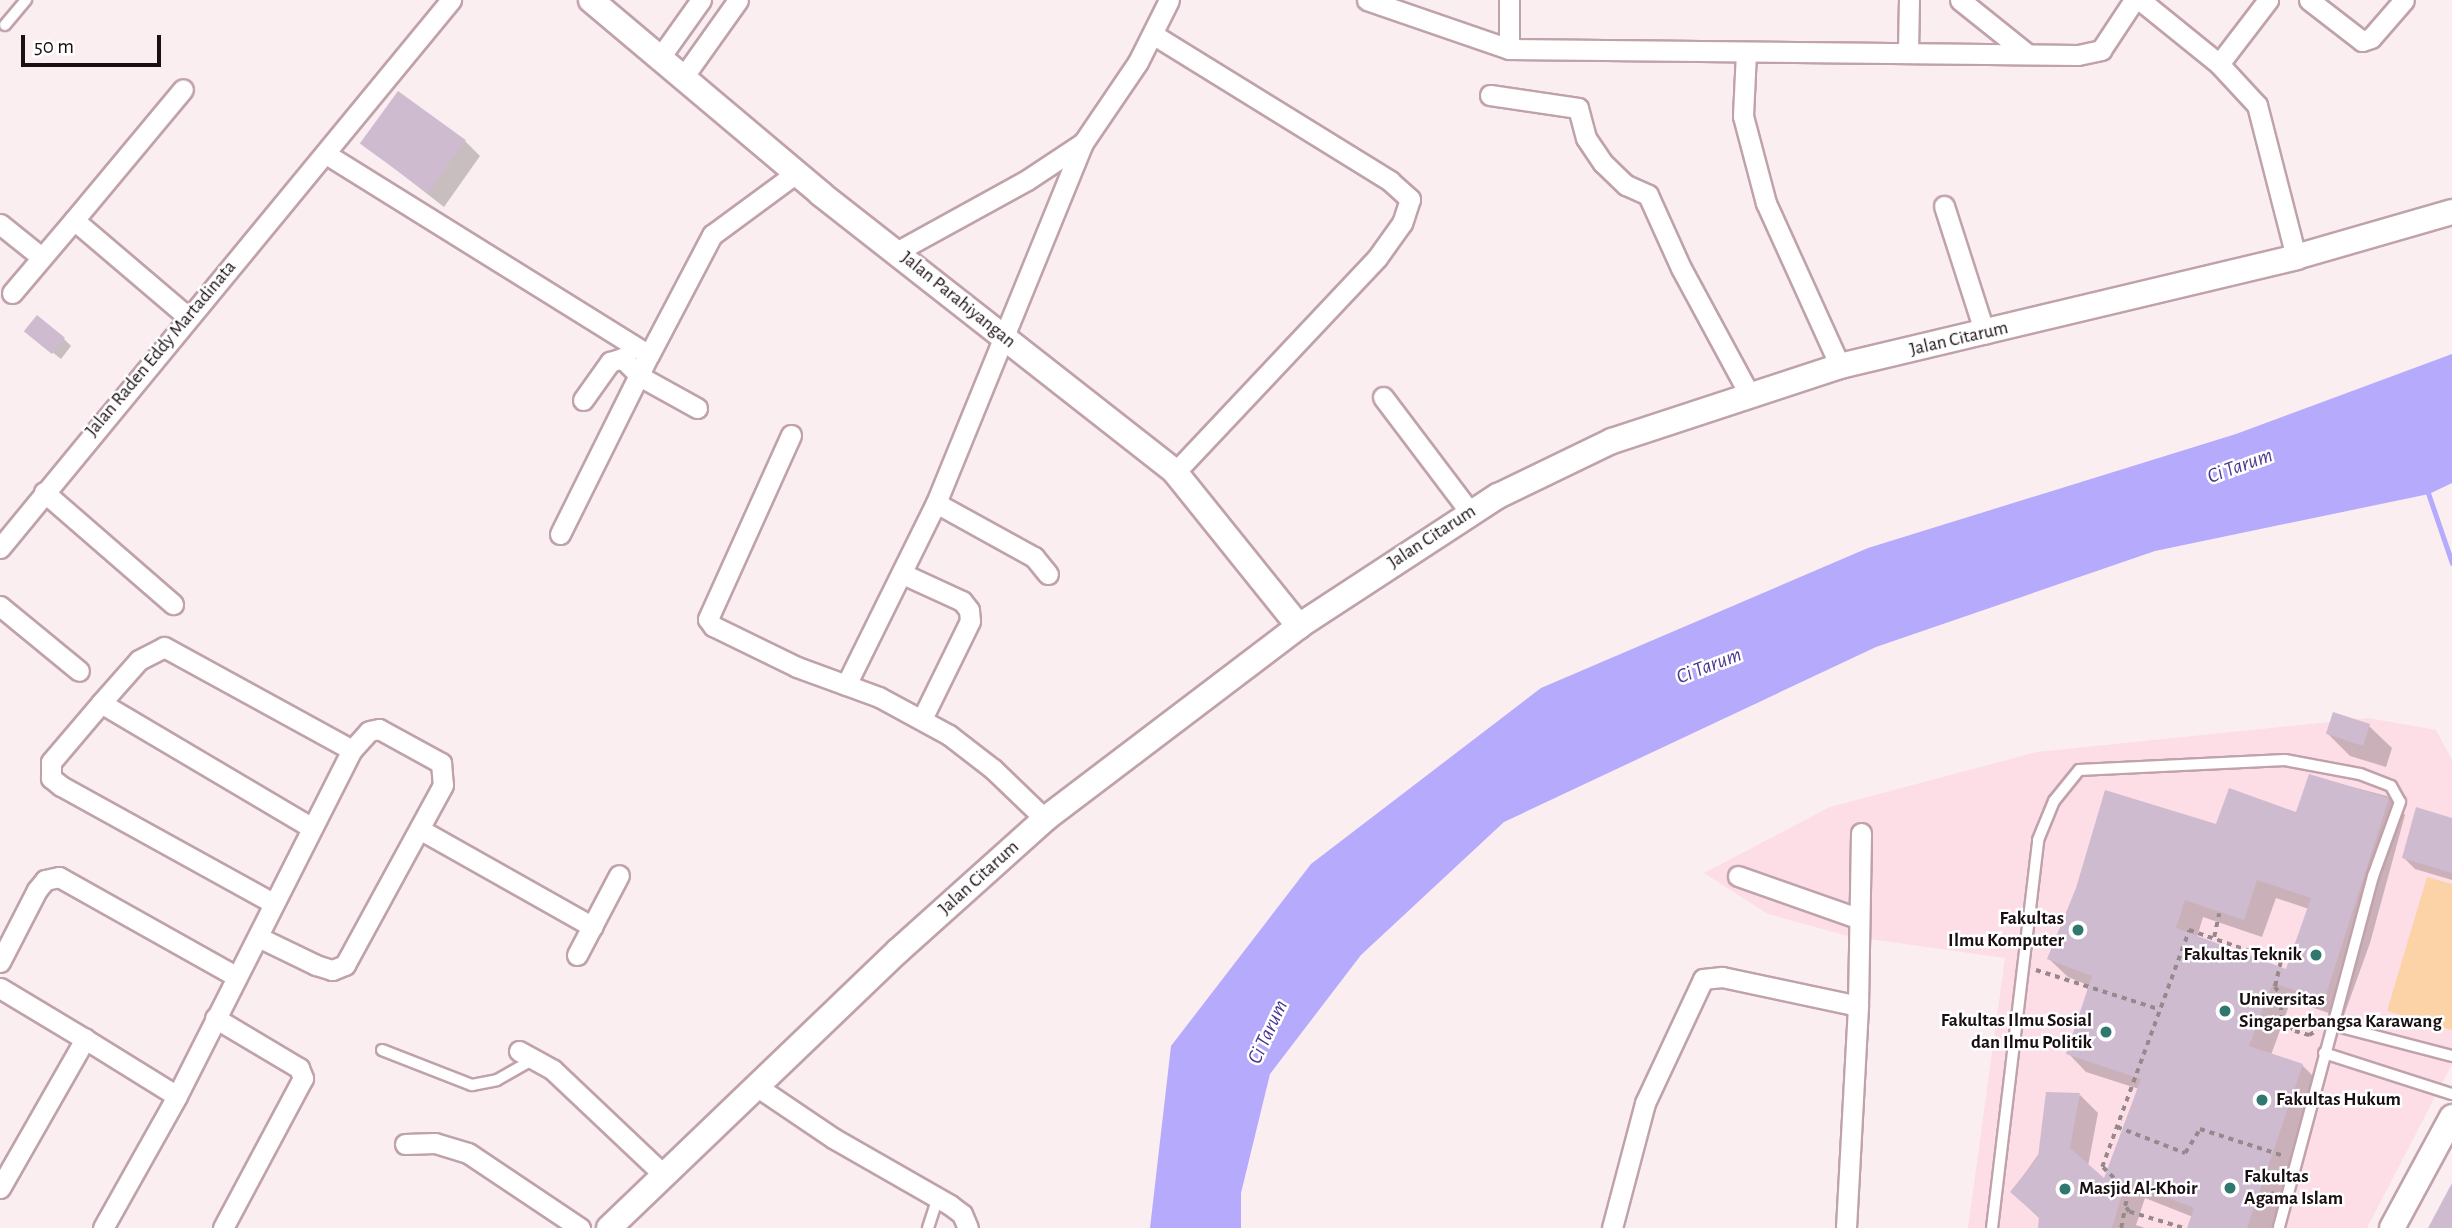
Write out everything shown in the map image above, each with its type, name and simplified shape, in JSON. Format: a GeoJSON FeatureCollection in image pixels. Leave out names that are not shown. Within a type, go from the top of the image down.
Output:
{"type":"FeatureCollection","features":[{"type":"Feature","properties":{"kind":"street","name":"Jalan Raden Eddy Martadinata"},"geometry":{"type":"LineString","coordinates":[[0,548],[451,0]]}},
{"type":"Feature","properties":{"kind":"street","name":"Jalan Parahiyangan"},"geometry":{"type":"LineString","coordinates":[[591,0],[661,56],[796,173],[1175,472],[1299,626]]}},
{"type":"Feature","properties":{"kind":"street"},"geometry":{"type":"LineString","coordinates":[[661,56],[701,0]]}},
{"type":"Feature","properties":{"kind":"street"},"geometry":{"type":"LineString","coordinates":[[684,76],[738,0]]}},
{"type":"Feature","properties":{"kind":"street"},"geometry":{"type":"LineString","coordinates":[[846,685],[936,503],[1083,143],[1154,36],[1169,0]]}},
{"type":"Feature","properties":{"kind":"street"},"geometry":{"type":"LineString","coordinates":[[1367,0],[1509,49],[2025,52],[2078,55],[2101,50],[2134,0]]}},
{"type":"Feature","properties":{"kind":"street"},"geometry":{"type":"LineString","coordinates":[[1509,0],[1509,49]]}},
{"type":"Feature","properties":{"kind":"street"},"geometry":{"type":"LineString","coordinates":[[1908,51],[1909,0]]}},
{"type":"Feature","properties":{"kind":"street"},"geometry":{"type":"LineString","coordinates":[[1961,0],[2025,52]]}},
{"type":"Feature","properties":{"kind":"street"},"geometry":{"type":"LineString","coordinates":[[2140,0],[2219,64],[2257,106],[2296,257]]}},
{"type":"Feature","properties":{"kind":"street"},"geometry":{"type":"LineString","coordinates":[[2219,64],[2268,0]]}},
{"type":"Feature","properties":{"kind":"street"},"geometry":{"type":"LineString","coordinates":[[2309,0],[2362,41],[2371,38],[2404,0]]}},
{"type":"Feature","properties":{"kind":"street"},"geometry":{"type":"LineString","coordinates":[[1154,36],[1390,181],[1410,199],[1402,223],[1377,258],[1175,472]]}},
{"type":"Feature","properties":{"kind":"street"},"geometry":{"type":"LineString","coordinates":[[1746,52],[1743,116],[1763,190],[1840,366]]}},
{"type":"Feature","properties":{"kind":"street"},"geometry":{"type":"LineString","coordinates":[[12,293],[183,89]]}},
{"type":"Feature","properties":{"kind":"street"},"geometry":{"type":"LineString","coordinates":[[1490,96],[1578,108],[1586,138],[1603,163],[1626,186],[1648,195],[1681,268],[1749,394]]}},
{"type":"Feature","properties":{"kind":"street"},"geometry":{"type":"LineString","coordinates":[[898,251],[1027,180],[1083,143]]}},
{"type":"Feature","properties":{"kind":"street"},"geometry":{"type":"LineString","coordinates":[[326,154],[649,355]]}},
{"type":"Feature","properties":{"kind":"street"},"geometry":{"type":"LineString","coordinates":[[560,534],[712,236],[796,173]]}},
{"type":"Feature","properties":{"kind":"street"},"geometry":{"type":"LineString","coordinates":[[1944,206],[1984,334]]}},
{"type":"Feature","properties":{"kind":"street","name":"Jalan Citarum"},"geometry":{"type":"LineString","coordinates":[[609,1228],[663,1174],[759,1088],[898,951],[1045,820],[1299,626],[1470,512],[1551,467],[1612,441],[1840,366],[1984,334],[2296,257],[2452,212]]}},
{"type":"Feature","properties":{"kind":"street"},"geometry":{"type":"LineString","coordinates":[[74,220],[188,317]]}},
{"type":"Feature","properties":{"kind":"street"},"geometry":{"type":"LineString","coordinates":[[0,224],[41,257]]}},
{"type":"Feature","properties":{"kind":"street"},"geometry":{"type":"LineString","coordinates":[[583,400],[615,359],[622,358],[641,377],[698,408]]}},
{"type":"Feature","properties":{"kind":"street"},"geometry":{"type":"LineString","coordinates":[[1383,397],[1470,512]]}},
{"type":"Feature","properties":{"kind":"street"},"geometry":{"type":"LineString","coordinates":[[791,435],[709,619],[713,626],[797,667],[846,685],[922,719],[993,769],[1045,820]]}},
{"type":"Feature","properties":{"kind":"street"},"geometry":{"type":"LineString","coordinates":[[44,492],[173,604]]}},
{"type":"Feature","properties":{"kind":"street"},"geometry":{"type":"LineString","coordinates":[[936,503],[1034,557],[1048,574]]}},
{"type":"Feature","properties":{"kind":"street"},"geometry":{"type":"LineString","coordinates":[[903,573],[962,601],[970,610],[970,621],[922,719]]}},
{"type":"Feature","properties":{"kind":"street"},"geometry":{"type":"LineString","coordinates":[[0,606],[79,671]]}},
{"type":"Feature","properties":{"kind":"street"},"geometry":{"type":"LineString","coordinates":[[274,903],[51,778],[51,762],[139,660],[164,647],[352,750]]}},
{"type":"Feature","properties":{"kind":"street"},"geometry":{"type":"LineString","coordinates":[[101,703],[311,827]]}},
{"type":"Feature","properties":{"kind":"street"},"geometry":{"type":"LineString","coordinates":[[103,1228],[177,1096],[352,750],[369,731],[379,729],[441,763],[443,785],[421,830],[345,965],[332,970],[316,965],[258,937]]}},
{"type":"Feature","properties":{"kind":"street"},"geometry":{"type":"LineString","coordinates":[[421,830],[593,927]]}},
{"type":"Feature","properties":{"kind":"street"},"geometry":{"type":"LineString","coordinates":[[1846,1228],[1858,1006],[1857,918],[1861,833]]}},
{"type":"Feature","properties":{"kind":"street"},"geometry":{"type":"LineString","coordinates":[[577,955],[619,875]]}},
{"type":"Feature","properties":{"kind":"street"},"geometry":{"type":"LineString","coordinates":[[1738,876],[1857,918]]}},
{"type":"Feature","properties":{"kind":"street"},"geometry":{"type":"LineString","coordinates":[[0,962],[37,890],[45,880],[59,877],[237,977]]}},
{"type":"Feature","properties":{"kind":"street"},"geometry":{"type":"LineString","coordinates":[[1612,1228],[1645,1103],[1703,979],[1723,977],[1858,1006]]}},
{"type":"Feature","properties":{"kind":"street"},"geometry":{"type":"LineString","coordinates":[[0,988],[177,1096]]}},
{"type":"Feature","properties":{"kind":"street"},"geometry":{"type":"LineString","coordinates":[[215,1018],[299,1068],[303,1078],[223,1228]]}},
{"type":"Feature","properties":{"kind":"street"},"geometry":{"type":"LineString","coordinates":[[0,1188],[85,1039]]}},
{"type":"Feature","properties":{"kind":"street"},"geometry":{"type":"LineString","coordinates":[[526,1055],[553,1070],[663,1174]]}},
{"type":"Feature","properties":{"kind":"street"},"geometry":{"type":"LineString","coordinates":[[759,1088],[833,1138],[938,1197],[962,1214],[968,1228]]}},
{"type":"Feature","properties":{"kind":"street"},"geometry":{"type":"LineString","coordinates":[[2392,1228],[2447,1136]]}},
{"type":"Feature","properties":{"kind":"street"},"geometry":{"type":"LineString","coordinates":[[405,1144],[435,1143],[468,1153],[580,1228]]}},
{"type":"Feature","properties":{"kind":"lane"},"geometry":{"type":"LineString","coordinates":[[5,25],[26,0]]}},
{"type":"Feature","properties":{"kind":"lane"},"geometry":{"type":"LineString","coordinates":[[1992,1228],[2038,840],[2054,801],[2079,770],[2285,761],[2360,774],[2391,786],[2399,802],[2373,876],[2279,1228]]}},
{"type":"Feature","properties":{"kind":"lane"},"geometry":{"type":"LineString","coordinates":[[2333,1025],[2452,1056]]}},
{"type":"Feature","properties":{"kind":"lane"},"geometry":{"type":"LineString","coordinates":[[382,1050],[472,1086],[497,1080],[526,1055]]}},
{"type":"Feature","properties":{"kind":"lane"},"geometry":{"type":"LineString","coordinates":[[2324,1053],[2452,1094]]}},
{"type":"Feature","properties":{"kind":"lane"},"geometry":{"type":"LineString","coordinates":[[928,1228],[938,1197]]}},
{"type":"Feature","properties":{"kind":"path"},"geometry":{"type":"LineString","coordinates":[[2216,938],[2219,915]]}},
{"type":"Feature","properties":{"kind":"path"},"geometry":{"type":"LineString","coordinates":[[2121,1228],[2128,1192],[2102,1167],[2189,930],[2281,962],[2276,990],[2288,1028]]}},
{"type":"Feature","properties":{"kind":"path"},"geometry":{"type":"LineString","coordinates":[[2024,966],[2158,1010]]}},
{"type":"Feature","properties":{"kind":"path"},"geometry":{"type":"LineString","coordinates":[[2267,1020],[2309,1035],[2321,1029]]}},
{"type":"Feature","properties":{"kind":"path"},"geometry":{"type":"LineString","coordinates":[[2117,1127],[2185,1153],[2200,1129],[2289,1158]]}},
{"type":"Feature","properties":{"kind":"path"},"geometry":{"type":"LineString","coordinates":[[2125,1206],[2129,1212],[2182,1228]]}},
{"type":"Feature","properties":{"kind":"shaded area","name":"Universitas Singaperbangsa Karawang"},"geometry":{"type":"Polygon","coordinates":[[[2368,718],[2436,730],[2452,760],[2452,1064],[2367,1228],[1968,1228],[2005,958],[1848,936],[1768,914],[1704,873],[1830,807],[2037,752],[2368,718]]]}},
{"type":"Feature","properties":{"kind":"shaded area"},"geometry":{"type":"Polygon","coordinates":[[[2427,877],[2452,884],[2452,1030],[2387,1011],[2427,877]]]}},
{"type":"Feature","properties":{"kind":"water","name":"Ci Tarum"},"geometry":{"type":"Polygon","coordinates":[[[2452,354],[2452,483],[2429,494],[2155,551],[1876,647],[1504,822],[1361,955],[1270,1074],[1241,1193],[1241,1228],[1150,1228],[1171,1046],[1311,864],[1541,688],[1868,548],[2236,434],[2452,354]]]}},
{"type":"Feature","properties":{"kind":"building"},"geometry":{"type":"Polygon","coordinates":[[[398,91],[466,140],[428,193],[360,144],[398,91]]]}},
{"type":"Feature","properties":{"kind":"building"},"geometry":{"type":"Polygon","coordinates":[[[37,315],[65,338],[52,354],[24,331],[37,315]]]}},
{"type":"Feature","properties":{"kind":"building"},"geometry":{"type":"Polygon","coordinates":[[[2333,712],[2370,724],[2363,746],[2326,734],[2333,712]]]}},
{"type":"Feature","properties":{"kind":"building"},"geometry":{"type":"Polygon","coordinates":[[[2309,774],[2389,798],[2324,1001],[2273,983],[2249,1046],[2303,1064],[2247,1228],[2187,1228],[2194,1208],[2126,1181],[2112,1228],[2038,1228],[2039,1217],[2010,1192],[2038,1157],[2046,1092],[2080,1093],[2070,1148],[2104,1178],[2141,1079],[2066,1054],[2092,976],[2047,959],[2076,888],[2105,790],[2216,824],[2229,788],[2296,812],[2309,774]],[[2257,880],[2244,920],[2185,900],[2176,928],[2286,969],[2311,898],[2257,880]]]}},
{"type":"Feature","properties":{"kind":"building"},"geometry":{"type":"Polygon","coordinates":[[[2416,807],[2452,818],[2452,873],[2402,858],[2416,807]]]}},
{"type":"Feature","properties":{"kind":"building"},"geometry":{"type":"Polygon","coordinates":[[[2452,1183],[2452,1228],[2428,1228],[2452,1183]]]}},
{"type":"Feature","properties":{"kind":"waterway"},"geometry":{"type":"LineString","coordinates":[[2427,490],[2452,563]]}},
{"type":"Feature","properties":{"kind":"place","name":"Fakultas Ilmu Komputer"},"geometry":{"type":"Point","coordinates":[2078,930]}},
{"type":"Feature","properties":{"kind":"place","name":"Fakultas Teknik"},"geometry":{"type":"Point","coordinates":[2316,955]}},
{"type":"Feature","properties":{"kind":"place","name":"Universitas Singaperbangsa Karawang"},"geometry":{"type":"Point","coordinates":[2225,1011]}},
{"type":"Feature","properties":{"kind":"place","name":"Fakultas Ilmu Sosial dan Ilmu Politik"},"geometry":{"type":"Point","coordinates":[2106,1032]}},
{"type":"Feature","properties":{"kind":"place","name":"Fakultas Hukum"},"geometry":{"type":"Point","coordinates":[2262,1100]}},
{"type":"Feature","properties":{"kind":"place","name":"Fakultas Agama Islam"},"geometry":{"type":"Point","coordinates":[2230,1188]}},
{"type":"Feature","properties":{"kind":"place","name":"Masjid Al-Khoir"},"geometry":{"type":"Point","coordinates":[2065,1189]}}]}
